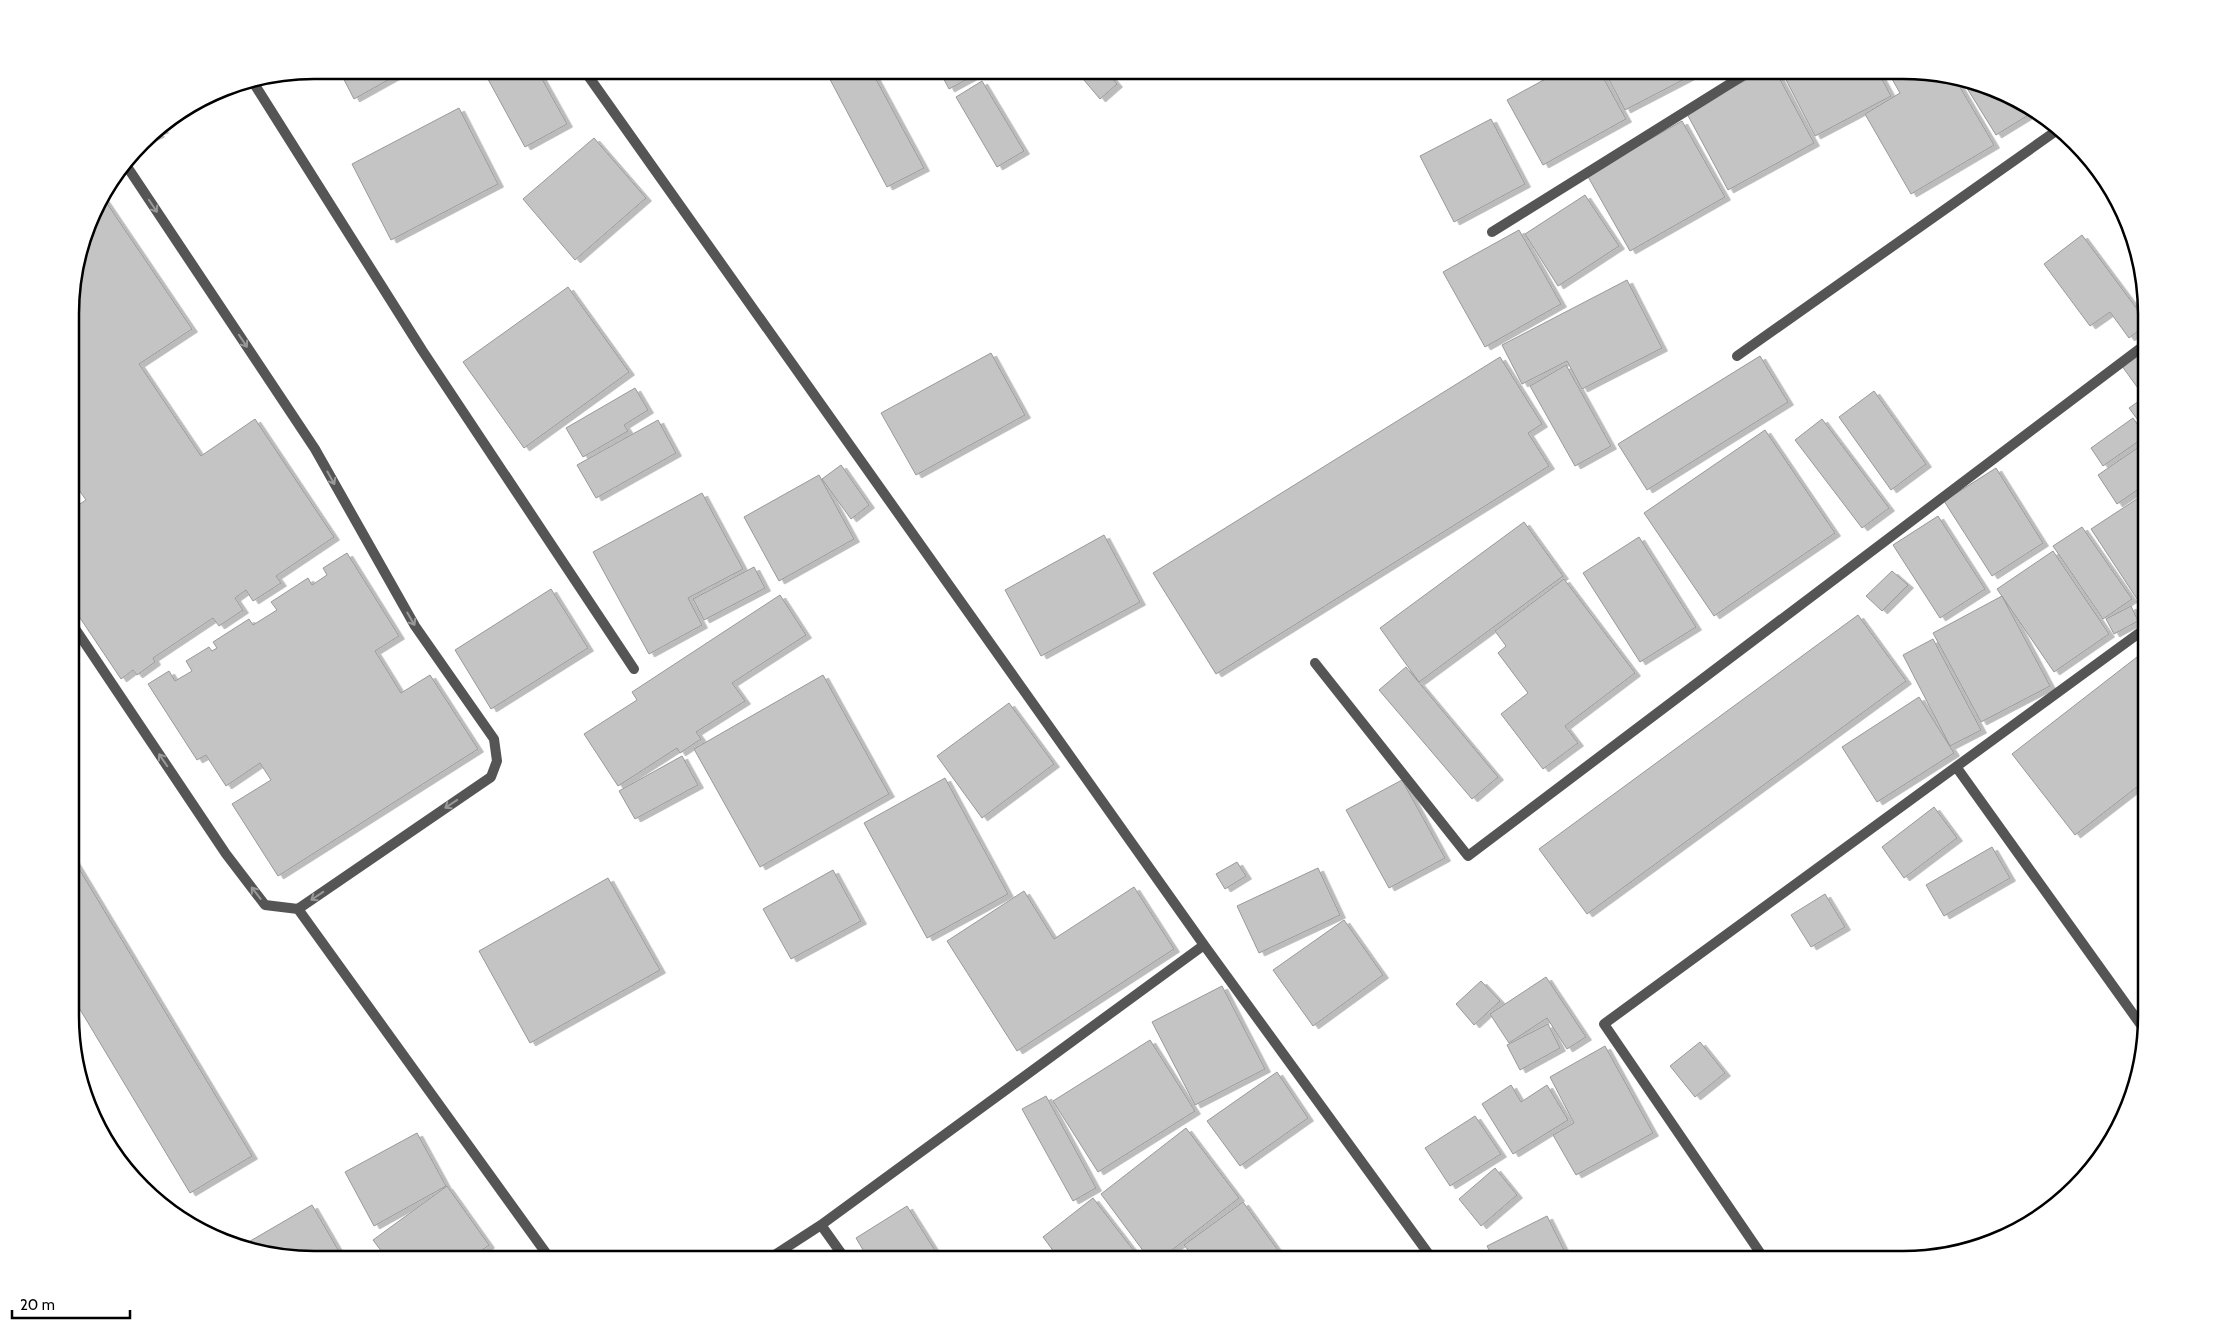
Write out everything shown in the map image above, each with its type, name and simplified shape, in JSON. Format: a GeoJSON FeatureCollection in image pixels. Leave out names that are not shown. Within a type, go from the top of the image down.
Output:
{"type":"FeatureCollection","features":[{"type":"Feature","properties":{"kind":"street"},"geometry":{"type":"LineString","coordinates":[[590,79],[1204,945],[1426,1251]]}},
{"type":"Feature","properties":{"kind":"street"},"geometry":{"type":"LineString","coordinates":[[1492,232],[1738,79]]}},
{"type":"Feature","properties":{"kind":"street"},"geometry":{"type":"LineString","coordinates":[[256,86],[422,350],[634,669]]}},
{"type":"Feature","properties":{"kind":"street"},"geometry":{"type":"LineString","coordinates":[[1737,356],[2053,133]]}},
{"type":"Feature","properties":{"kind":"street"},"geometry":{"type":"LineString","coordinates":[[79,634],[226,854],[265,905],[298,909],[491,777],[497,761],[494,740],[415,626],[315,450],[128,169]]}},
{"type":"Feature","properties":{"kind":"street"},"geometry":{"type":"LineString","coordinates":[[1315,663],[1468,856],[2138,350]]}},
{"type":"Feature","properties":{"kind":"street"},"geometry":{"type":"LineString","coordinates":[[1759,1251],[1604,1024],[1957,768],[2138,634]]}},
{"type":"Feature","properties":{"kind":"street"},"geometry":{"type":"LineString","coordinates":[[1957,768],[2138,1021]]}},
{"type":"Feature","properties":{"kind":"street"},"geometry":{"type":"LineString","coordinates":[[298,909],[545,1251]]}},
{"type":"Feature","properties":{"kind":"street"},"geometry":{"type":"LineString","coordinates":[[781,1251],[821,1225],[1204,945]]}},
{"type":"Feature","properties":{"kind":"street"},"geometry":{"type":"LineString","coordinates":[[821,1225],[840,1251]]}},
{"type":"Feature","properties":{"kind":"building"},"geometry":{"type":"Polygon","coordinates":[[[344,79],[390,79],[354,99],[344,79]]]}},
{"type":"Feature","properties":{"kind":"building"},"geometry":{"type":"Polygon","coordinates":[[[488,79],[542,79],[567,124],[525,147],[488,79]]]}},
{"type":"Feature","properties":{"kind":"building"},"geometry":{"type":"Polygon","coordinates":[[[830,79],[876,79],[924,168],[887,187],[830,79]]]}},
{"type":"Feature","properties":{"kind":"building"},"geometry":{"type":"Polygon","coordinates":[[[944,79],[967,79],[949,89],[944,79]]]}},
{"type":"Feature","properties":{"kind":"building"},"geometry":{"type":"Polygon","coordinates":[[[1083,79],[1113,79],[1117,84],[1100,99],[1083,79]]]}},
{"type":"Feature","properties":{"kind":"building"},"geometry":{"type":"Polygon","coordinates":[[[1546,79],[1604,79],[1626,119],[1543,165],[1507,100],[1546,79]]]}},
{"type":"Feature","properties":{"kind":"building"},"geometry":{"type":"Polygon","coordinates":[[[1609,79],[1685,79],[1625,110],[1609,79]]]}},
{"type":"Feature","properties":{"kind":"building"},"geometry":{"type":"Polygon","coordinates":[[[1748,79],[1780,79],[1814,143],[1728,190],[1686,112],[1748,79]]]}},
{"type":"Feature","properties":{"kind":"building"},"geometry":{"type":"Polygon","coordinates":[[[1786,79],[1882,79],[1891,96],[1815,136],[1786,79]]]}},
{"type":"Feature","properties":{"kind":"building"},"geometry":{"type":"Polygon","coordinates":[[[1892,79],[1919,79],[1959,86],[1994,145],[1911,194],[1865,114],[1900,93],[1892,79]]]}},
{"type":"Feature","properties":{"kind":"building"},"geometry":{"type":"Polygon","coordinates":[[[982,81],[1024,151],[997,167],[956,97],[982,81]]]}},
{"type":"Feature","properties":{"kind":"building"},"geometry":{"type":"Polygon","coordinates":[[[1967,88],[2007,103],[2029,115],[1996,135],[1967,88]]]}},
{"type":"Feature","properties":{"kind":"building"},"geometry":{"type":"Polygon","coordinates":[[[459,108],[498,184],[391,240],[352,164],[459,108]]]}},
{"type":"Feature","properties":{"kind":"building"},"geometry":{"type":"Polygon","coordinates":[[[1491,119],[1525,184],[1454,222],[1420,156],[1491,119]]]}},
{"type":"Feature","properties":{"kind":"building"},"geometry":{"type":"Polygon","coordinates":[[[1682,121],[1725,197],[1630,251],[1587,175],[1682,121]]]}},
{"type":"Feature","properties":{"kind":"building"},"geometry":{"type":"Polygon","coordinates":[[[594,138],[646,198],[575,260],[523,199],[594,138]]]}},
{"type":"Feature","properties":{"kind":"building"},"geometry":{"type":"Polygon","coordinates":[[[1585,195],[1619,246],[1558,286],[1525,234],[1585,195]]]}},
{"type":"Feature","properties":{"kind":"building"},"geometry":{"type":"Polygon","coordinates":[[[107,203],[192,329],[139,364],[201,456],[255,419],[334,537],[276,576],[281,583],[253,601],[246,590],[235,598],[243,610],[219,626],[213,618],[153,658],[155,662],[137,675],[133,670],[121,679],[79,616],[79,504],[86,500],[79,490],[79,298],[83,268],[91,238],[107,203]]]}},
{"type":"Feature","properties":{"kind":"building"},"geometry":{"type":"Polygon","coordinates":[[[1519,230],[1561,304],[1485,347],[1443,272],[1519,230]]]}},
{"type":"Feature","properties":{"kind":"building"},"geometry":{"type":"Polygon","coordinates":[[[2082,235],[2138,310],[2138,331],[2129,338],[2110,312],[2090,326],[2044,264],[2082,235]]]}},
{"type":"Feature","properties":{"kind":"building"},"geometry":{"type":"Polygon","coordinates":[[[1627,280],[1662,348],[1582,389],[1567,361],[1522,384],[1502,345],[1627,280]]]}},
{"type":"Feature","properties":{"kind":"building"},"geometry":{"type":"Polygon","coordinates":[[[568,287],[629,372],[524,448],[463,362],[568,287]]]}},
{"type":"Feature","properties":{"kind":"building"},"geometry":{"type":"Polygon","coordinates":[[[991,353],[1025,415],[916,475],[881,413],[991,353]]]}},
{"type":"Feature","properties":{"kind":"building"},"geometry":{"type":"Polygon","coordinates":[[[2138,355],[2138,388],[2122,366],[2138,355]]]}},
{"type":"Feature","properties":{"kind":"building"},"geometry":{"type":"Polygon","coordinates":[[[1760,356],[1788,402],[1647,490],[1618,444],[1760,356]]]}},
{"type":"Feature","properties":{"kind":"building"},"geometry":{"type":"Polygon","coordinates":[[[1500,357],[1542,424],[1528,433],[1549,466],[1216,674],[1153,573],[1500,357]]]}},
{"type":"Feature","properties":{"kind":"building"},"geometry":{"type":"Polygon","coordinates":[[[1566,365],[1611,446],[1575,466],[1530,386],[1566,365]]]}},
{"type":"Feature","properties":{"kind":"building"},"geometry":{"type":"Polygon","coordinates":[[[635,388],[648,410],[624,425],[628,431],[583,457],[566,428],[635,388]]]}},
{"type":"Feature","properties":{"kind":"building"},"geometry":{"type":"Polygon","coordinates":[[[1874,391],[1926,464],[1891,490],[1839,417],[1874,391]]]}},
{"type":"Feature","properties":{"kind":"building"},"geometry":{"type":"Polygon","coordinates":[[[2138,402],[2138,420],[2129,408],[2138,402]]]}},
{"type":"Feature","properties":{"kind":"building"},"geometry":{"type":"Polygon","coordinates":[[[2133,418],[2138,425],[2138,442],[2103,466],[2091,448],[2133,418]]]}},
{"type":"Feature","properties":{"kind":"building"},"geometry":{"type":"Polygon","coordinates":[[[1822,419],[1889,508],[1862,528],[1795,440],[1822,419]]]}},
{"type":"Feature","properties":{"kind":"building"},"geometry":{"type":"Polygon","coordinates":[[[658,420],[676,453],[596,498],[577,465],[658,420]]]}},
{"type":"Feature","properties":{"kind":"building"},"geometry":{"type":"Polygon","coordinates":[[[1765,430],[1835,533],[1714,616],[1644,513],[1765,430]]]}},
{"type":"Feature","properties":{"kind":"building"},"geometry":{"type":"Polygon","coordinates":[[[2138,448],[2138,490],[2117,504],[2098,475],[2138,448]]]}},
{"type":"Feature","properties":{"kind":"building"},"geometry":{"type":"Polygon","coordinates":[[[841,465],[869,505],[851,519],[822,479],[841,465]]]}},
{"type":"Feature","properties":{"kind":"building"},"geometry":{"type":"Polygon","coordinates":[[[1996,468],[2043,543],[1992,576],[1944,501],[1996,468]]]}},
{"type":"Feature","properties":{"kind":"building"},"geometry":{"type":"Polygon","coordinates":[[[819,475],[854,539],[779,581],[744,517],[819,475]]]}},
{"type":"Feature","properties":{"kind":"building"},"geometry":{"type":"Polygon","coordinates":[[[702,493],[743,569],[688,598],[702,625],[649,654],[593,552],[702,493]]]}},
{"type":"Feature","properties":{"kind":"building"},"geometry":{"type":"Polygon","coordinates":[[[2138,498],[2138,600],[2091,529],[2138,498]]]}},
{"type":"Feature","properties":{"kind":"building"},"geometry":{"type":"Polygon","coordinates":[[[1938,516],[1985,589],[1940,618],[1893,545],[1938,516]]]}},
{"type":"Feature","properties":{"kind":"building"},"geometry":{"type":"Polygon","coordinates":[[[1524,522],[1563,576],[1419,682],[1380,628],[1524,522]]]}},
{"type":"Feature","properties":{"kind":"building"},"geometry":{"type":"Polygon","coordinates":[[[2082,527],[2132,599],[2103,619],[2053,546],[2082,527]]]}},
{"type":"Feature","properties":{"kind":"building"},"geometry":{"type":"Polygon","coordinates":[[[1104,535],[1140,602],[1041,656],[1005,590],[1104,535]]]}},
{"type":"Feature","properties":{"kind":"building"},"geometry":{"type":"Polygon","coordinates":[[[1639,537],[1696,627],[1640,662],[1583,573],[1639,537]]]}},
{"type":"Feature","properties":{"kind":"building"},"geometry":{"type":"Polygon","coordinates":[[[2053,551],[2109,634],[2054,672],[1997,589],[2053,551]]]}},
{"type":"Feature","properties":{"kind":"building"},"geometry":{"type":"Polygon","coordinates":[[[347,553],[399,636],[375,651],[401,693],[430,675],[478,749],[278,876],[232,804],[271,780],[260,763],[226,786],[206,755],[197,760],[148,684],[169,671],[175,681],[192,671],[186,661],[209,647],[212,651],[217,648],[213,642],[249,619],[253,625],[277,610],[271,602],[308,578],[312,585],[327,575],[323,568],[347,553]]]}},
{"type":"Feature","properties":{"kind":"building"},"geometry":{"type":"Polygon","coordinates":[[[754,567],[765,588],[704,620],[693,599],[754,567]]]}},
{"type":"Feature","properties":{"kind":"building"},"geometry":{"type":"Polygon","coordinates":[[[1892,571],[1908,585],[1882,611],[1866,596],[1892,571]]]}},
{"type":"Feature","properties":{"kind":"building"},"geometry":{"type":"Polygon","coordinates":[[[1564,579],[1635,673],[1565,726],[1578,743],[1543,769],[1501,714],[1528,693],[1498,653],[1506,646],[1495,631],[1564,579]]]}},
{"type":"Feature","properties":{"kind":"building"},"geometry":{"type":"Polygon","coordinates":[[[551,589],[588,648],[491,709],[455,650],[551,589]]]}},
{"type":"Feature","properties":{"kind":"building"},"geometry":{"type":"Polygon","coordinates":[[[780,595],[806,635],[732,683],[745,701],[696,732],[701,739],[680,753],[677,748],[618,786],[584,734],[637,700],[632,692],[780,595]]]}},
{"type":"Feature","properties":{"kind":"building"},"geometry":{"type":"Polygon","coordinates":[[[2002,596],[2050,686],[1981,722],[1933,633],[2002,596]]]}},
{"type":"Feature","properties":{"kind":"building"},"geometry":{"type":"Polygon","coordinates":[[[2131,606],[2138,621],[2114,634],[2106,619],[2131,606]]]}},
{"type":"Feature","properties":{"kind":"building"},"geometry":{"type":"Polygon","coordinates":[[[1858,615],[1906,681],[1587,914],[1539,849],[1858,615]]]}},
{"type":"Feature","properties":{"kind":"building"},"geometry":{"type":"Polygon","coordinates":[[[1933,639],[1981,730],[1950,746],[1903,655],[1933,639]]]}},
{"type":"Feature","properties":{"kind":"building"},"geometry":{"type":"Polygon","coordinates":[[[2138,656],[2138,786],[2075,835],[2012,754],[2138,656]]]}},
{"type":"Feature","properties":{"kind":"building"},"geometry":{"type":"Polygon","coordinates":[[[1406,667],[1498,777],[1472,799],[1379,690],[1406,667]]]}},
{"type":"Feature","properties":{"kind":"building"},"geometry":{"type":"Polygon","coordinates":[[[823,675],[889,794],[760,867],[694,749],[823,675]]]}},
{"type":"Feature","properties":{"kind":"building"},"geometry":{"type":"Polygon","coordinates":[[[1919,697],[1954,753],[1877,802],[1842,747],[1919,697]]]}},
{"type":"Feature","properties":{"kind":"building"},"geometry":{"type":"Polygon","coordinates":[[[1009,703],[1054,764],[982,818],[937,756],[1009,703]]]}},
{"type":"Feature","properties":{"kind":"building"},"geometry":{"type":"Polygon","coordinates":[[[682,756],[698,785],[635,819],[619,791],[682,756]]]}},
{"type":"Feature","properties":{"kind":"building"},"geometry":{"type":"Polygon","coordinates":[[[945,778],[1008,894],[927,938],[864,823],[945,778]]]}},
{"type":"Feature","properties":{"kind":"building"},"geometry":{"type":"Polygon","coordinates":[[[1402,780],[1445,858],[1389,888],[1346,810],[1402,780]]]}},
{"type":"Feature","properties":{"kind":"building"},"geometry":{"type":"Polygon","coordinates":[[[1934,807],[1957,838],[1904,878],[1882,847],[1934,807]]]}},
{"type":"Feature","properties":{"kind":"building"},"geometry":{"type":"Polygon","coordinates":[[[1992,847],[2010,878],[1944,916],[1926,885],[1992,847]]]}},
{"type":"Feature","properties":{"kind":"building"},"geometry":{"type":"Polygon","coordinates":[[[1237,862],[1246,876],[1225,889],[1216,874],[1237,862]]]}},
{"type":"Feature","properties":{"kind":"building"},"geometry":{"type":"Polygon","coordinates":[[[1318,868],[1340,915],[1259,953],[1237,906],[1318,868]]]}},
{"type":"Feature","properties":{"kind":"building"},"geometry":{"type":"Polygon","coordinates":[[[79,869],[252,1156],[190,1193],[79,1008],[79,869]]]}},
{"type":"Feature","properties":{"kind":"building"},"geometry":{"type":"Polygon","coordinates":[[[833,870],[861,921],[791,959],[763,909],[833,870]]]}},
{"type":"Feature","properties":{"kind":"building"},"geometry":{"type":"Polygon","coordinates":[[[608,878],[660,970],[530,1043],[479,951],[608,878]]]}},
{"type":"Feature","properties":{"kind":"building"},"geometry":{"type":"Polygon","coordinates":[[[1134,887],[1174,949],[1017,1051],[947,941],[1024,891],[1054,939],[1134,887]]]}},
{"type":"Feature","properties":{"kind":"building"},"geometry":{"type":"Polygon","coordinates":[[[1825,894],[1845,927],[1811,947],[1791,915],[1825,894]]]}},
{"type":"Feature","properties":{"kind":"building"},"geometry":{"type":"Polygon","coordinates":[[[1344,920],[1383,975],[1313,1026],[1273,970],[1344,920]]]}},
{"type":"Feature","properties":{"kind":"building"},"geometry":{"type":"Polygon","coordinates":[[[1546,977],[1586,1037],[1567,1049],[1547,1018],[1509,1043],[1490,1014],[1546,977]]]}},
{"type":"Feature","properties":{"kind":"building"},"geometry":{"type":"Polygon","coordinates":[[[1481,981],[1500,1001],[1474,1025],[1456,1004],[1481,981]]]}},
{"type":"Feature","properties":{"kind":"building"},"geometry":{"type":"Polygon","coordinates":[[[1222,986],[1265,1069],[1195,1105],[1152,1022],[1222,986]]]}},
{"type":"Feature","properties":{"kind":"building"},"geometry":{"type":"Polygon","coordinates":[[[1548,1024],[1560,1048],[1520,1070],[1507,1045],[1548,1024]]]}},
{"type":"Feature","properties":{"kind":"building"},"geometry":{"type":"Polygon","coordinates":[[[1150,1040],[1195,1111],[1098,1172],[1053,1101],[1150,1040]]]}},
{"type":"Feature","properties":{"kind":"building"},"geometry":{"type":"Polygon","coordinates":[[[1700,1042],[1725,1073],[1695,1097],[1670,1066],[1700,1042]]]}},
{"type":"Feature","properties":{"kind":"building"},"geometry":{"type":"Polygon","coordinates":[[[1605,1046],[1653,1133],[1576,1175],[1553,1135],[1574,1123],[1550,1077],[1605,1046]]]}},
{"type":"Feature","properties":{"kind":"building"},"geometry":{"type":"Polygon","coordinates":[[[1277,1072],[1308,1118],[1240,1166],[1207,1121],[1277,1072]]]}},
{"type":"Feature","properties":{"kind":"building"},"geometry":{"type":"Polygon","coordinates":[[[1511,1085],[1521,1102],[1547,1085],[1568,1120],[1513,1154],[1482,1104],[1511,1085]]]}},
{"type":"Feature","properties":{"kind":"building"},"geometry":{"type":"Polygon","coordinates":[[[1046,1096],[1096,1188],[1073,1201],[1022,1109],[1046,1096]]]}},
{"type":"Feature","properties":{"kind":"building"},"geometry":{"type":"Polygon","coordinates":[[[1475,1116],[1501,1154],[1450,1186],[1425,1148],[1475,1116]]]}},
{"type":"Feature","properties":{"kind":"building"},"geometry":{"type":"Polygon","coordinates":[[[1186,1128],[1239,1198],[1171,1251],[1143,1251],[1101,1194],[1186,1128]]]}},
{"type":"Feature","properties":{"kind":"building"},"geometry":{"type":"Polygon","coordinates":[[[417,1133],[446,1186],[374,1226],[345,1172],[417,1133]]]}},
{"type":"Feature","properties":{"kind":"building"},"geometry":{"type":"Polygon","coordinates":[[[1495,1168],[1517,1195],[1481,1226],[1459,1199],[1495,1168]]]}},
{"type":"Feature","properties":{"kind":"building"},"geometry":{"type":"Polygon","coordinates":[[[447,1186],[489,1245],[481,1251],[381,1251],[373,1240],[447,1186]]]}},
{"type":"Feature","properties":{"kind":"building"},"geometry":{"type":"Polygon","coordinates":[[[1093,1198],[1134,1251],[1053,1251],[1043,1237],[1093,1198]]]}},
{"type":"Feature","properties":{"kind":"building"},"geometry":{"type":"Polygon","coordinates":[[[1243,1202],[1278,1251],[1189,1251],[1184,1245],[1243,1202]]]}},
{"type":"Feature","properties":{"kind":"building"},"geometry":{"type":"Polygon","coordinates":[[[312,1205],[339,1251],[298,1251],[268,1247],[249,1242],[312,1205]]]}},
{"type":"Feature","properties":{"kind":"building"},"geometry":{"type":"Polygon","coordinates":[[[907,1206],[935,1251],[864,1251],[856,1238],[907,1206]]]}},
{"type":"Feature","properties":{"kind":"building"},"geometry":{"type":"Polygon","coordinates":[[[1547,1216],[1564,1251],[1490,1251],[1487,1246],[1547,1216]]]}}]}
